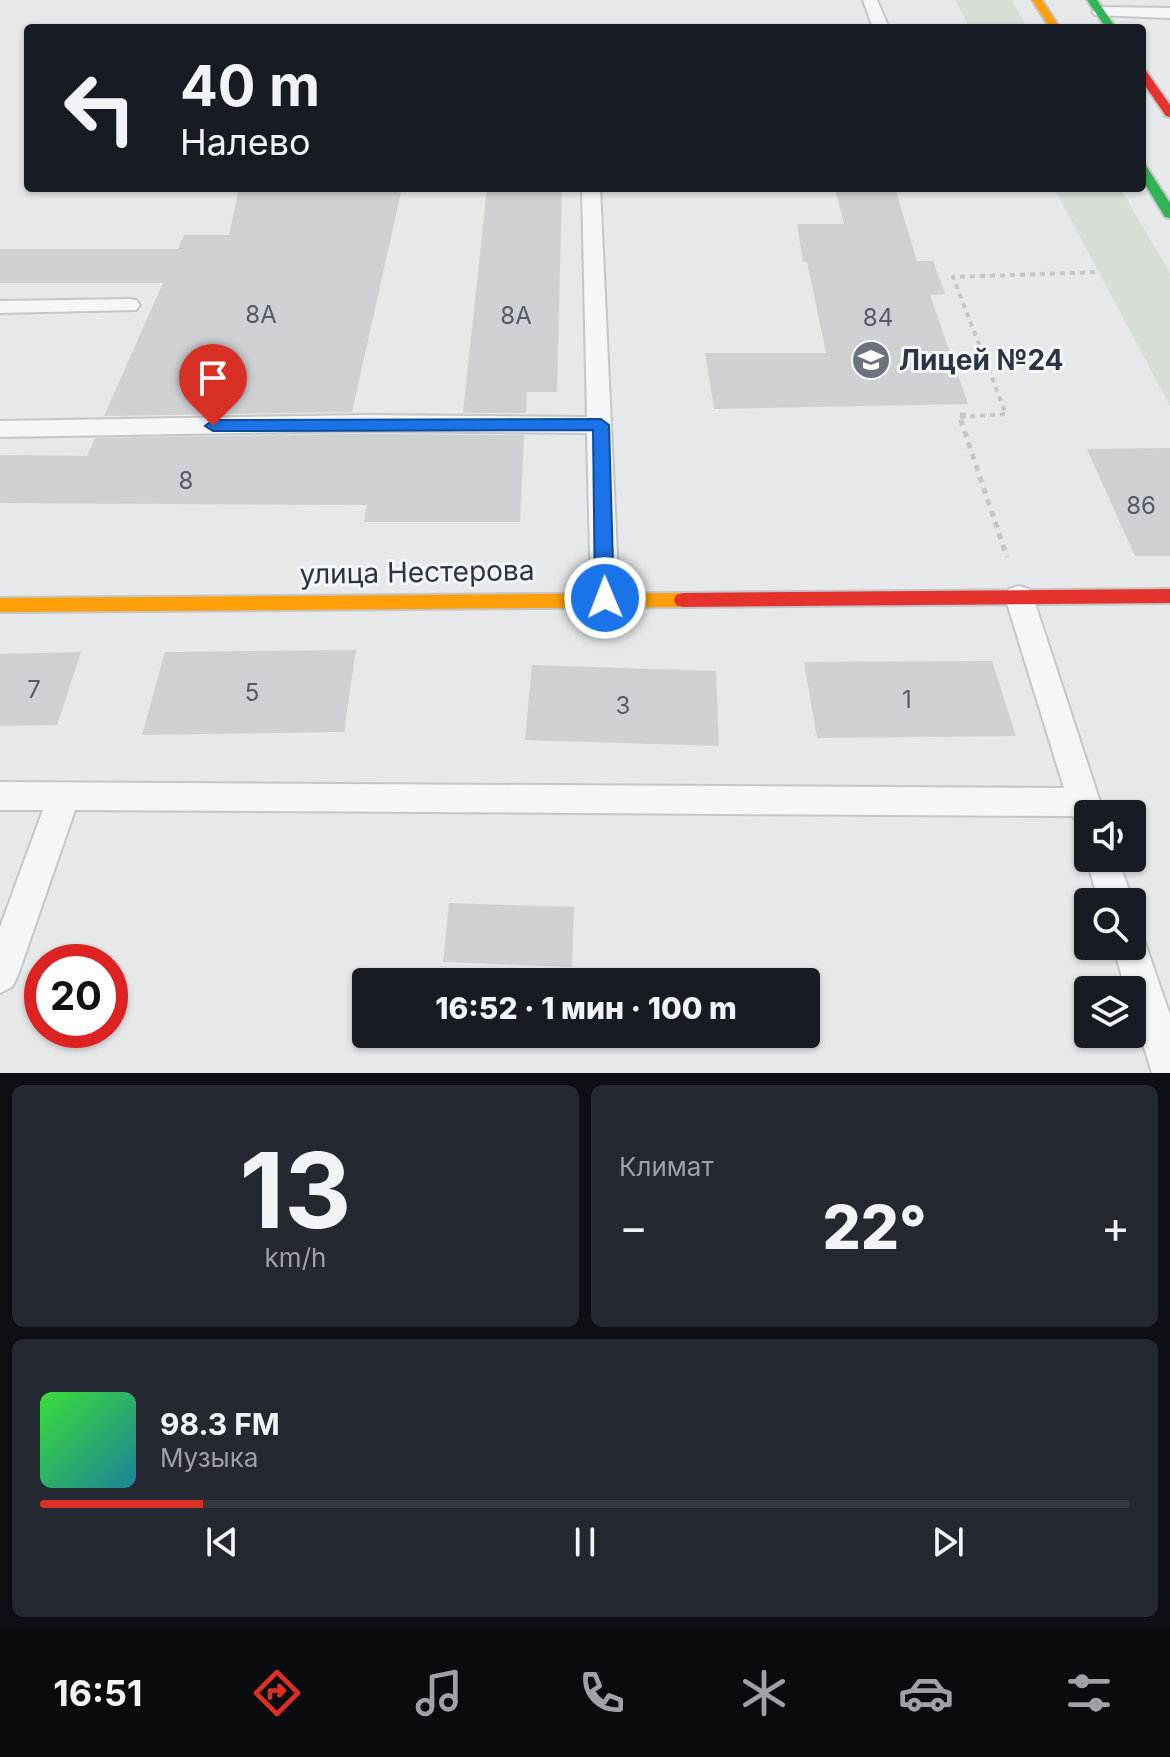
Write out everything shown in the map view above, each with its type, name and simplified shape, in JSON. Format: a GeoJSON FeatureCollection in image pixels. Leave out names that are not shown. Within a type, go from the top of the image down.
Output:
{"type":"FeatureCollection","features":[{"type":"Feature","properties":{"kind":"street"},"geometry":{"type":"LineString","coordinates":[[1037,0],[1052,24]]}},
{"type":"Feature","properties":{"kind":"street"},"geometry":{"type":"LineString","coordinates":[[1096,6],[1108,24]]}},
{"type":"Feature","properties":{"kind":"street"},"geometry":{"type":"LineString","coordinates":[[1146,79],[1170,113]]}},
{"type":"Feature","properties":{"kind":"street"},"geometry":{"type":"LineString","coordinates":[[1146,175],[1170,214]]}},
{"type":"Feature","properties":{"kind":"street","name":"улица Нестерова"},"geometry":{"type":"LineString","coordinates":[[0,605],[1170,596]]}},
{"type":"Feature","properties":{"kind":"lane"},"geometry":{"type":"LineString","coordinates":[[870,0],[879,24]]}},
{"type":"Feature","properties":{"kind":"lane"},"geometry":{"type":"LineString","coordinates":[[1096,6],[1170,13]]}},
{"type":"Feature","properties":{"kind":"lane"},"geometry":{"type":"LineString","coordinates":[[591,192],[605,598]]}},
{"type":"Feature","properties":{"kind":"lane"},"geometry":{"type":"LineString","coordinates":[[0,307],[129,305]]}},
{"type":"Feature","properties":{"kind":"lane"},"geometry":{"type":"LineString","coordinates":[[0,429],[365,423],[601,425]]}},
{"type":"Feature","properties":{"kind":"lane"},"geometry":{"type":"LineString","coordinates":[[1019,597],[1083,800]]}},
{"type":"Feature","properties":{"kind":"lane"},"geometry":{"type":"LineString","coordinates":[[0,796],[1074,808]]}},
{"type":"Feature","properties":{"kind":"lane"},"geometry":{"type":"LineString","coordinates":[[0,975],[64,796]]}},
{"type":"Feature","properties":{"kind":"lane"},"geometry":{"type":"LineString","coordinates":[[1134,960],[1170,1072]]}},
{"type":"Feature","properties":{"kind":"path"},"geometry":{"type":"LineString","coordinates":[[1011,567],[959,415],[1006,414],[953,277],[1099,272]]}},
{"type":"Feature","properties":{"kind":"shaded area"},"geometry":{"type":"Polygon","coordinates":[[[955,0],[1012,0],[1025,24],[968,24],[955,0]]]}},
{"type":"Feature","properties":{"kind":"shaded area"},"geometry":{"type":"Polygon","coordinates":[[[1056,192],[1122,192],[1170,273],[1170,406],[1056,192]]]}},
{"type":"Feature","properties":{"kind":"building"},"geometry":{"type":"Polygon","coordinates":[[[238,192],[401,192],[352,412],[104,416],[163,283],[0,283],[0,249],[178,249],[184,235],[229,235],[238,192]]]}},
{"type":"Feature","properties":{"kind":"building"},"geometry":{"type":"Polygon","coordinates":[[[487,192],[562,192],[557,392],[527,392],[526,413],[463,413],[487,192]]]}},
{"type":"Feature","properties":{"kind":"building"},"geometry":{"type":"Polygon","coordinates":[[[836,192],[896,192],[917,261],[933,261],[945,294],[930,295],[968,404],[714,409],[705,353],[826,353],[807,262],[803,262],[797,224],[844,224],[836,192]]]}},
{"type":"Feature","properties":{"kind":"building"},"geometry":{"type":"Polygon","coordinates":[[[524,435],[520,522],[364,522],[367,505],[0,503],[0,455],[87,456],[95,438],[524,435]]]}},
{"type":"Feature","properties":{"kind":"building"},"geometry":{"type":"Polygon","coordinates":[[[1170,448],[1170,556],[1135,556],[1087,449],[1170,448]]]}},
{"type":"Feature","properties":{"kind":"building"},"geometry":{"type":"Polygon","coordinates":[[[356,650],[344,732],[142,735],[165,652],[356,650]]]}},
{"type":"Feature","properties":{"kind":"building"},"geometry":{"type":"Polygon","coordinates":[[[81,652],[57,725],[0,726],[0,654],[81,652]]]}},
{"type":"Feature","properties":{"kind":"building"},"geometry":{"type":"Polygon","coordinates":[[[992,661],[1016,736],[817,738],[804,662],[992,661]]]}},
{"type":"Feature","properties":{"kind":"building"},"geometry":{"type":"Polygon","coordinates":[[[532,665],[716,671],[719,746],[525,740],[532,665]]]}},
{"type":"Feature","properties":{"kind":"building"},"geometry":{"type":"Polygon","coordinates":[[[449,903],[574,907],[572,967],[443,962],[449,903]]]}},
{"type":"Feature","properties":{"kind":"traffic: fast"},"geometry":{"type":"LineString","coordinates":[[1092,0],[1108,24]]}},
{"type":"Feature","properties":{"kind":"traffic: fast"},"geometry":{"type":"LineString","coordinates":[[1146,175],[1170,214]]}},
{"type":"Feature","properties":{"kind":"traffic: slow"},"geometry":{"type":"LineString","coordinates":[[1037,0],[1052,24]]}},
{"type":"Feature","properties":{"kind":"traffic: slow"},"geometry":{"type":"LineString","coordinates":[[0,605],[683,600]]}},
{"type":"Feature","properties":{"kind":"traffic: jam"},"geometry":{"type":"LineString","coordinates":[[1146,79],[1170,113]]}},
{"type":"Feature","properties":{"kind":"traffic: jam"},"geometry":{"type":"LineString","coordinates":[[683,600],[1170,596]]}},
{"type":"Feature","properties":{"kind":"place","name":"Лицей №24"},"geometry":{"type":"Point","coordinates":[871,360]}},
{"type":"Feature","properties":{"kind":"route"},"geometry":{"type":"LineString","coordinates":[[213,426],[365,423],[601,425],[605,598]]}}]}
